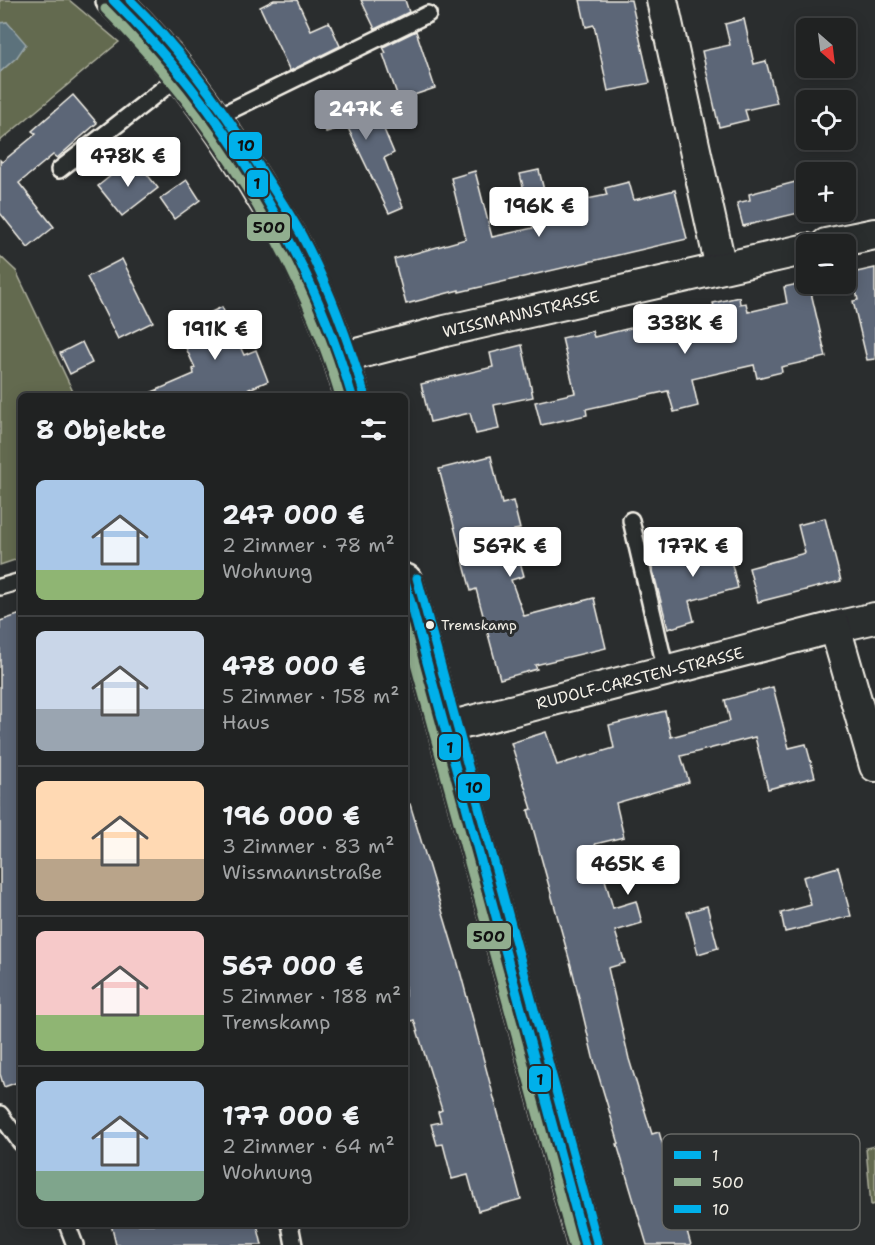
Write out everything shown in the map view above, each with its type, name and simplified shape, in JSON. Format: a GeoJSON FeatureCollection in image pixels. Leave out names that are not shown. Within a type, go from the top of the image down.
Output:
{"type":"FeatureCollection","features":[{"type":"Feature","properties":{"kind":"main road"},"geometry":{"type":"LineString","coordinates":[[113,0],[136,22],[182,74],[215,118],[293,246],[341,358],[351,393]]}},
{"type":"Feature","properties":{"kind":"main road"},"geometry":{"type":"LineString","coordinates":[[408,591],[585,1245]]}},
{"type":"Feature","properties":{"kind":"street"},"geometry":{"type":"LineString","coordinates":[[662,0],[722,268]]}},
{"type":"Feature","properties":{"kind":"street"},"geometry":{"type":"LineString","coordinates":[[856,238],[875,234]]}},
{"type":"Feature","properties":{"kind":"street","name":"WISSMANNSTRASSE"},"geometry":{"type":"LineString","coordinates":[[341,358],[445,331],[796,251]]}},
{"type":"Feature","properties":{"kind":"street","name":"RUDOLF-CARSTEN-STRASSE"},"geometry":{"type":"LineString","coordinates":[[445,728],[875,618]]}},
{"type":"Feature","properties":{"kind":"street"},"geometry":{"type":"LineString","coordinates":[[835,627],[875,766]]}},
{"type":"Feature","properties":{"kind":"lane"},"geometry":{"type":"LineString","coordinates":[[215,118],[428,14]]}},
{"type":"Feature","properties":{"kind":"lane"},"geometry":{"type":"LineString","coordinates":[[59,170],[182,74]]}},
{"type":"Feature","properties":{"kind":"lane"},"geometry":{"type":"LineString","coordinates":[[631,520],[666,671]]}},
{"type":"Feature","properties":{"kind":"lane"},"geometry":{"type":"LineString","coordinates":[[0,587],[18,582]]}},
{"type":"Feature","properties":{"kind":"lane"},"geometry":{"type":"LineString","coordinates":[[0,1114],[18,1139]]}},
{"type":"Feature","properties":{"kind":"lane"},"geometry":{"type":"LineString","coordinates":[[68,1227],[75,1245]]}},
{"type":"Feature","properties":{"kind":"lane"},"geometry":{"type":"LineString","coordinates":[[291,1227],[294,1245]]}},
{"type":"Feature","properties":{"kind":"green space"},"geometry":{"type":"Polygon","coordinates":[[[0,0],[69,0],[119,42],[0,141],[0,72],[17,57],[7,22],[0,23],[0,0]]]}},
{"type":"Feature","properties":{"kind":"green space"},"geometry":{"type":"Polygon","coordinates":[[[0,256],[16,271],[74,393],[18,393],[18,559],[0,565],[0,256]]]}},
{"type":"Feature","properties":{"kind":"green space"},"geometry":{"type":"Polygon","coordinates":[[[875,1146],[875,1204],[871,1205],[866,1148],[875,1146]]]}},
{"type":"Feature","properties":{"kind":"water"},"geometry":{"type":"Polygon","coordinates":[[[7,22],[26,44],[17,57],[0,72],[0,23],[7,22]]]}},
{"type":"Feature","properties":{"kind":"building"},"geometry":{"type":"Polygon","coordinates":[[[274,0],[297,0],[311,30],[329,22],[340,46],[290,71],[260,7],[274,0]]]}},
{"type":"Feature","properties":{"kind":"building"},"geometry":{"type":"Polygon","coordinates":[[[361,0],[405,0],[409,12],[375,29],[361,0]]]}},
{"type":"Feature","properties":{"kind":"building"},"geometry":{"type":"Polygon","coordinates":[[[580,0],[631,0],[650,83],[608,91],[594,25],[586,27],[580,0]]]}},
{"type":"Feature","properties":{"kind":"building"},"geometry":{"type":"Polygon","coordinates":[[[744,19],[754,64],[766,61],[777,103],[745,110],[748,120],[719,127],[702,51],[730,45],[725,24],[744,19]]]}},
{"type":"Feature","properties":{"kind":"building"},"geometry":{"type":"Polygon","coordinates":[[[416,31],[435,88],[399,100],[383,54],[386,53],[383,47],[416,31]]]}},
{"type":"Feature","properties":{"kind":"building"},"geometry":{"type":"Polygon","coordinates":[[[369,94],[394,153],[384,158],[403,207],[389,213],[347,126],[326,132],[320,106],[369,94]]]}},
{"type":"Feature","properties":{"kind":"building"},"geometry":{"type":"Polygon","coordinates":[[[73,95],[97,123],[57,158],[53,155],[19,183],[54,227],[28,248],[0,213],[0,160],[2,162],[36,134],[32,131],[73,95]]]}},
{"type":"Feature","properties":{"kind":"building"},"geometry":{"type":"Polygon","coordinates":[[[128,162],[133,169],[139,164],[158,188],[122,216],[98,186],[128,162]]]}},
{"type":"Feature","properties":{"kind":"building"},"geometry":{"type":"Polygon","coordinates":[[[539,170],[548,207],[607,195],[605,188],[629,182],[634,200],[675,190],[687,239],[406,304],[394,259],[466,239],[451,178],[475,171],[492,237],[533,228],[520,174],[539,170]]]}},
{"type":"Feature","properties":{"kind":"building"},"geometry":{"type":"Polygon","coordinates":[[[187,180],[200,200],[174,219],[160,199],[187,180]]]}},
{"type":"Feature","properties":{"kind":"building"},"geometry":{"type":"Polygon","coordinates":[[[796,182],[796,214],[743,226],[737,203],[750,200],[749,194],[796,182]]]}},
{"type":"Feature","properties":{"kind":"building"},"geometry":{"type":"Polygon","coordinates":[[[122,259],[153,322],[118,339],[87,277],[122,259]]]}},
{"type":"Feature","properties":{"kind":"building"},"geometry":{"type":"Polygon","coordinates":[[[875,268],[875,359],[867,360],[853,301],[858,300],[856,272],[875,268]]]}},
{"type":"Feature","properties":{"kind":"building"},"geometry":{"type":"Polygon","coordinates":[[[796,284],[796,294],[811,294],[826,357],[781,367],[782,372],[757,378],[754,365],[692,379],[698,406],[674,412],[668,391],[586,409],[587,415],[541,425],[535,402],[575,393],[562,338],[592,331],[594,337],[643,325],[642,320],[667,313],[670,324],[678,322],[683,340],[720,332],[713,303],[739,297],[740,304],[746,303],[748,312],[787,303],[784,287],[796,284]]]}},
{"type":"Feature","properties":{"kind":"building"},"geometry":{"type":"Polygon","coordinates":[[[222,307],[244,355],[256,350],[268,381],[240,393],[150,393],[194,374],[193,369],[195,368],[177,328],[222,307]]]}},
{"type":"Feature","properties":{"kind":"building"},"geometry":{"type":"Polygon","coordinates":[[[82,342],[92,363],[70,374],[60,353],[82,342]]]}},
{"type":"Feature","properties":{"kind":"building"},"geometry":{"type":"Polygon","coordinates":[[[522,345],[533,397],[494,405],[499,429],[476,434],[470,413],[430,422],[421,384],[493,367],[490,353],[522,345]]]}},
{"type":"Feature","properties":{"kind":"building"},"geometry":{"type":"Polygon","coordinates":[[[491,456],[502,504],[513,501],[520,529],[514,530],[516,540],[514,541],[524,576],[511,580],[524,616],[594,598],[606,648],[535,665],[537,669],[500,679],[476,589],[471,591],[439,469],[491,456]]]}},
{"type":"Feature","properties":{"kind":"building"},"geometry":{"type":"Polygon","coordinates":[[[825,518],[841,581],[758,602],[749,568],[805,553],[798,525],[825,518]]]}},
{"type":"Feature","properties":{"kind":"building"},"geometry":{"type":"Polygon","coordinates":[[[724,534],[738,588],[689,601],[694,621],[668,629],[651,563],[688,553],[685,544],[724,534]]]}},
{"type":"Feature","properties":{"kind":"building"},"geometry":{"type":"Polygon","coordinates":[[[18,615],[18,1082],[4,1087],[0,1074],[0,621],[18,615]]]}},
{"type":"Feature","properties":{"kind":"building"},"geometry":{"type":"Polygon","coordinates":[[[773,687],[789,748],[806,744],[815,777],[768,789],[755,737],[681,756],[689,782],[616,803],[624,837],[595,844],[613,908],[636,901],[642,923],[615,931],[625,963],[608,968],[629,1059],[652,1134],[659,1132],[662,1143],[662,1230],[687,1230],[691,1245],[647,1245],[593,1057],[573,973],[528,810],[532,809],[511,743],[546,732],[557,765],[614,748],[609,725],[665,711],[671,737],[730,721],[725,700],[773,687]]]}},
{"type":"Feature","properties":{"kind":"building"},"geometry":{"type":"Polygon","coordinates":[[[408,804],[410,804],[457,960],[521,1199],[478,1211],[468,1175],[452,1179],[443,1144],[437,1145],[431,1124],[441,1122],[438,1112],[442,1110],[414,1020],[408,1022],[408,804]]]}},
{"type":"Feature","properties":{"kind":"building"},"geometry":{"type":"Polygon","coordinates":[[[838,867],[851,916],[785,932],[781,913],[811,905],[803,877],[838,867]]]}},
{"type":"Feature","properties":{"kind":"building"},"geometry":{"type":"Polygon","coordinates":[[[707,906],[718,948],[698,954],[687,912],[707,906]]]}},
{"type":"Feature","properties":{"kind":"building"},"geometry":{"type":"Polygon","coordinates":[[[112,1227],[258,1227],[262,1245],[116,1245],[112,1227]]]}},
{"type":"Feature","properties":{"kind":"transit line","name":"1"},"geometry":{"type":"LineString","coordinates":[[113,0],[153,42],[190,87],[225,134],[257,183],[312,287],[334,341],[351,393]]}},
{"type":"Feature","properties":{"kind":"transit line","name":"10"},"geometry":{"type":"LineString","coordinates":[[130,0],[166,38],[215,100],[292,218],[329,293],[364,393]]}},
{"type":"Feature","properties":{"kind":"transit line","name":"500"},"geometry":{"type":"LineString","coordinates":[[105,9],[180,93],[246,188],[275,238],[300,290],[322,343],[339,393]]}},
{"type":"Feature","properties":{"kind":"transit line","name":"10"},"geometry":{"type":"LineString","coordinates":[[417,578],[597,1242]]}},
{"type":"Feature","properties":{"kind":"transit line","name":"1"},"geometry":{"type":"LineString","coordinates":[[408,592],[585,1245]]}},
{"type":"Feature","properties":{"kind":"transit line","name":"500"},"geometry":{"type":"LineString","coordinates":[[408,638],[573,1245]]}},
{"type":"Feature","properties":{"kind":"place","name":"Tremskamp"},"geometry":{"type":"Point","coordinates":[430,625]}}]}
